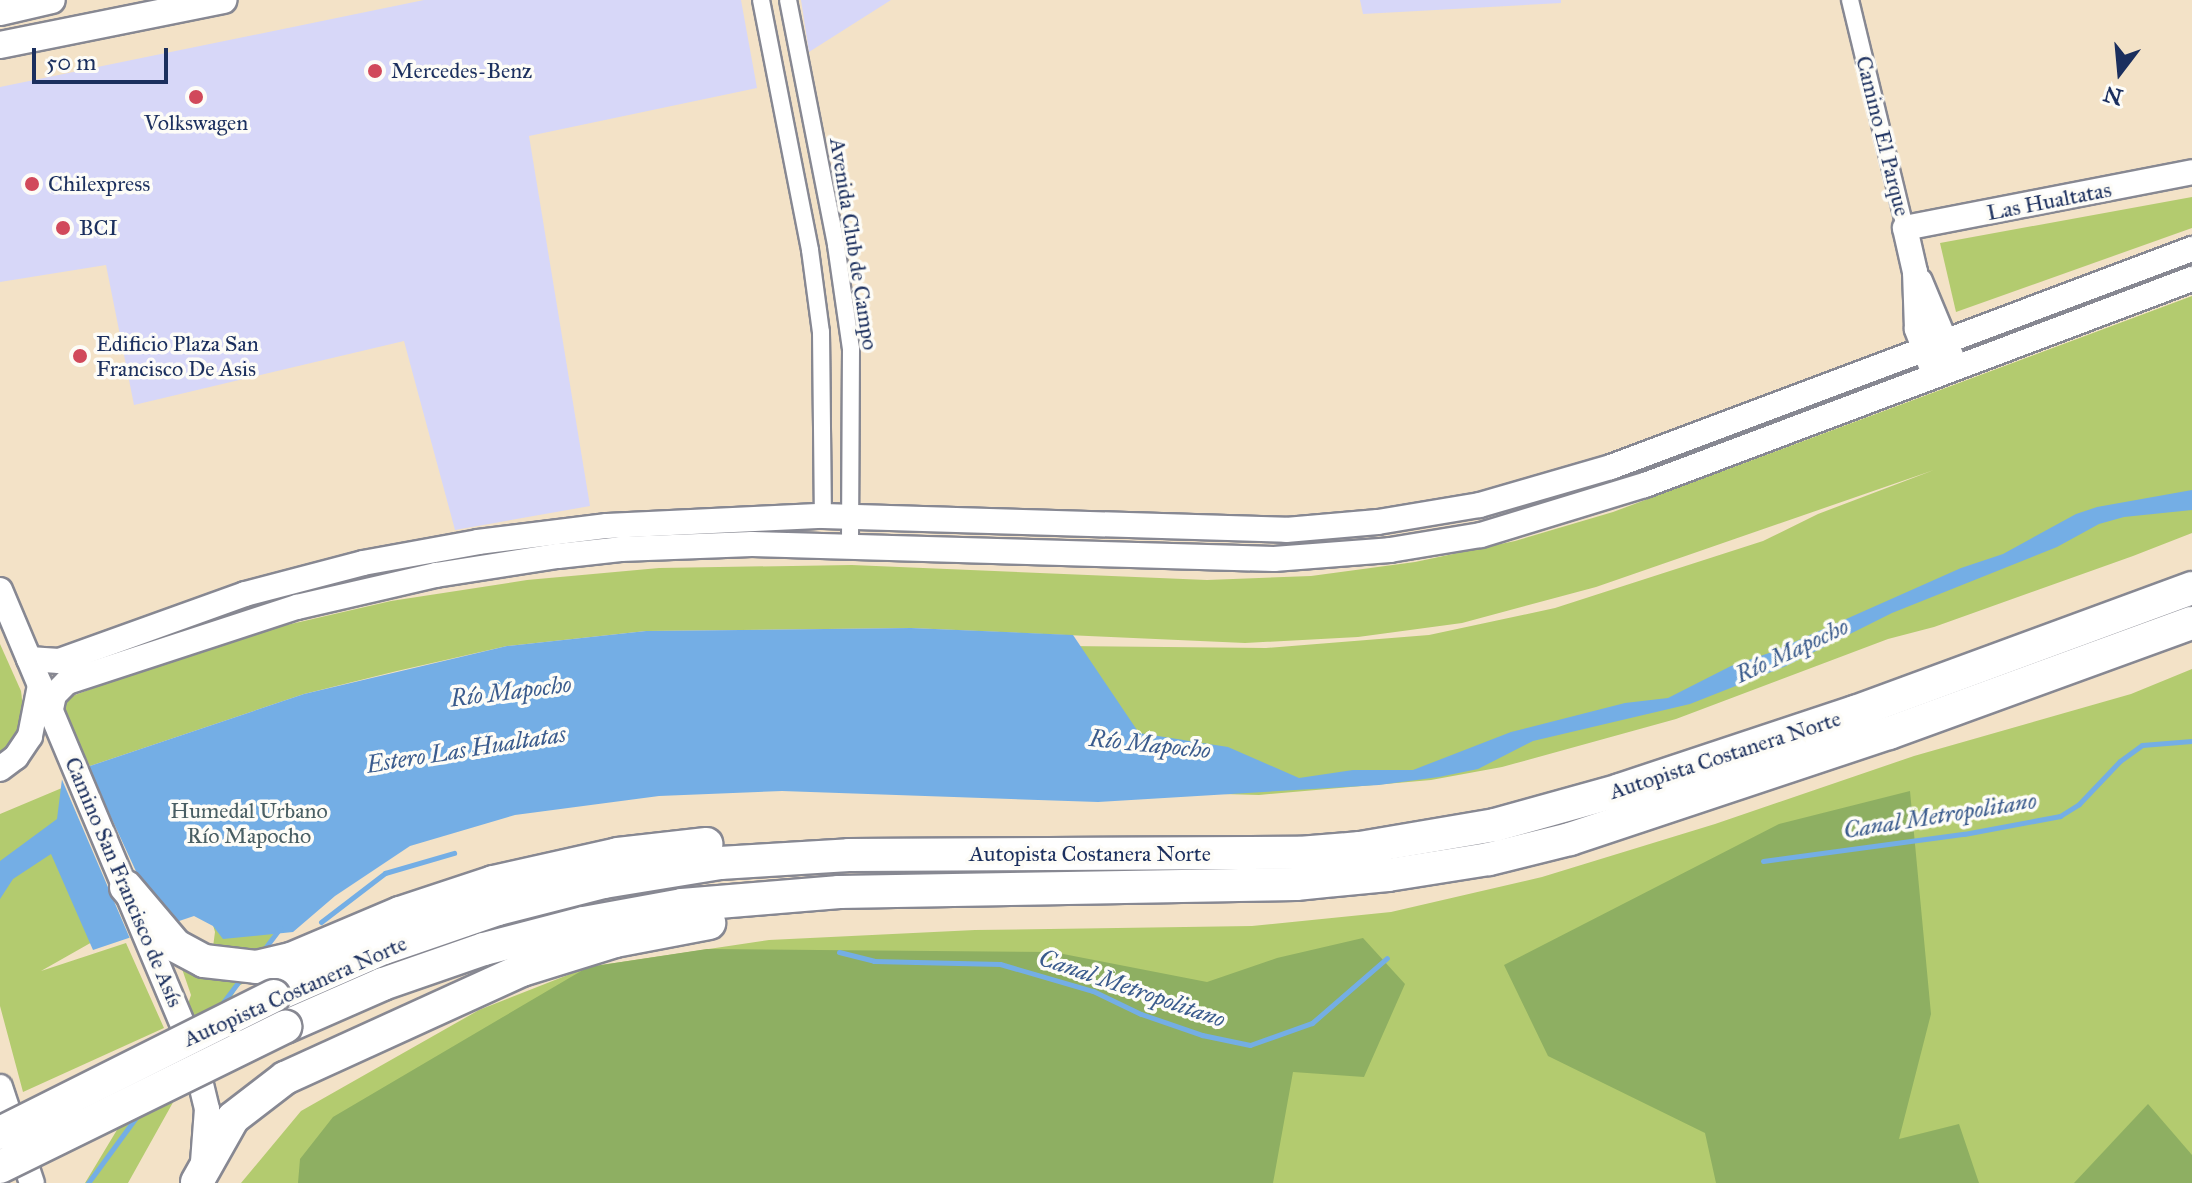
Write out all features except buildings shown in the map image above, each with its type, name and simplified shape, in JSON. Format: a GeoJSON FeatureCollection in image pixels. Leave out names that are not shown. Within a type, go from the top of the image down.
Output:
{"type":"FeatureCollection","features":[{"type":"Feature","properties":{"kind":"highway","name":"Autopista Costanera Norte"},"geometry":{"type":"LineString","coordinates":[[9,1137],[274,996],[440,927],[604,882],[733,862],[912,855],[1299,853],[1373,846],[1495,825],[1620,790],[1840,717],[2192,588]]}},
{"type":"Feature","properties":{"kind":"highway","name":"Autopista Costanera Norte"},"geometry":{"type":"LineString","coordinates":[[0,1167],[285,1027],[433,965],[584,923],[731,899],[910,891],[1296,884],[1362,878],[1489,859],[1570,839],[1889,733],[2192,623]]}},
{"type":"Feature","properties":{"kind":"highway"},"geometry":{"type":"LineString","coordinates":[[126,887],[169,940],[204,961],[256,967],[306,954],[400,913],[493,882],[618,854],[767,840],[912,855]]}},
{"type":"Feature","properties":{"kind":"highway"},"geometry":{"type":"LineString","coordinates":[[197,1182],[223,1131],[263,1092],[342,1051],[522,970],[584,949],[650,933],[910,891]]}},
{"type":"Feature","properties":{"kind":"main road"},"geometry":{"type":"LineString","coordinates":[[0,12],[52,0]]}},
{"type":"Feature","properties":{"kind":"main road"},"geometry":{"type":"LineString","coordinates":[[0,45],[224,0]]}},
{"type":"Feature","properties":{"kind":"street","name":"Avenida Club de Campo"},"geometry":{"type":"LineString","coordinates":[[761,0],[810,250],[821,332],[823,516]]}},
{"type":"Feature","properties":{"kind":"street","name":"Avenida Club de Campo"},"geometry":{"type":"LineString","coordinates":[[788,0],[836,245],[851,349],[850,545]]}},
{"type":"Feature","properties":{"kind":"street","name":"Camino El Parque"},"geometry":{"type":"LineString","coordinates":[[1850,0],[1915,272],[1945,373]]}},
{"type":"Feature","properties":{"kind":"street"},"geometry":{"type":"LineString","coordinates":[[774,65],[800,59]]}},
{"type":"Feature","properties":{"kind":"street","name":"Las Hualtatas"},"geometry":{"type":"LineString","coordinates":[[1905,228],[2192,172]]}},
{"type":"Feature","properties":{"kind":"street"},"geometry":{"type":"LineString","coordinates":[[810,250],[836,245]]}},
{"type":"Feature","properties":{"kind":"street"},"geometry":{"type":"LineString","coordinates":[[0,617],[24,648],[59,661],[245,594],[420,552],[607,526],[823,516],[1241,531],[1334,527],[1419,517],[1506,500],[1569,481],[1936,348],[2192,249]]}},
{"type":"Feature","properties":{"kind":"street"},"geometry":{"type":"LineString","coordinates":[[51,709],[59,688],[74,679],[297,607],[436,575],[621,549],[850,545],[1218,559],[1337,557],[1481,535],[1590,504],[2192,279]]}},
{"type":"Feature","properties":{"kind":"street"},"geometry":{"type":"LineString","coordinates":[[824,402],[852,400]]}},
{"type":"Feature","properties":{"kind":"street","name":"Camino San Francisco de Asís"},"geometry":{"type":"LineString","coordinates":[[0,590],[192,1047],[204,1090],[207,1137],[197,1182]]}},
{"type":"Feature","properties":{"kind":"street"},"geometry":{"type":"LineString","coordinates":[[0,769],[16,757],[30,736],[40,683]]}},
{"type":"Feature","properties":{"kind":"street"},"geometry":{"type":"LineString","coordinates":[[0,1087],[19,1183]]}},
{"type":"Feature","properties":{"kind":"street"},"geometry":{"type":"LineString","coordinates":[[9,1137],[32,1183]]}},
{"type":"Feature","properties":{"kind":"shaded area"},"geometry":{"type":"Polygon","coordinates":[[[424,0],[741,0],[757,88],[529,136],[590,506],[455,530],[404,341],[134,405],[106,265],[0,282],[0,87],[424,0]]]}},
{"type":"Feature","properties":{"kind":"shaded area"},"geometry":{"type":"Polygon","coordinates":[[[801,0],[891,0],[809,52],[801,0]]]}},
{"type":"Feature","properties":{"kind":"shaded area"},"geometry":{"type":"Polygon","coordinates":[[[1360,0],[1561,0],[1561,3],[1363,14],[1360,0]]]}},
{"type":"Feature","properties":{"kind":"green space"},"geometry":{"type":"Polygon","coordinates":[[[2192,197],[2192,228],[1956,312],[1940,243],[2192,197]]]}},
{"type":"Feature","properties":{"kind":"green space","name":"Humedal Urbano Río Mapocho"},"geometry":{"type":"Polygon","coordinates":[[[2192,296],[2192,533],[2133,556],[1934,627],[1888,639],[1676,719],[1502,767],[1431,780],[1259,795],[763,781],[483,814],[389,847],[285,919],[245,973],[262,975],[238,986],[128,1183],[85,1183],[182,1022],[191,995],[180,963],[213,947],[215,932],[211,918],[201,908],[108,933],[41,971],[126,943],[164,1028],[23,1092],[0,1006],[0,814],[100,772],[1066,646],[1266,648],[1429,635],[1555,608],[1763,541],[1818,514],[1934,470],[1596,587],[1462,623],[1358,637],[1245,643],[911,628],[646,631],[507,646],[397,671],[304,694],[90,766],[65,717],[67,698],[169,660],[278,627],[391,601],[527,580],[659,568],[852,565],[1207,580],[1311,576],[1415,562],[1515,541],[1613,512],[2192,296]]]}},
{"type":"Feature","properties":{"kind":"green space"},"geometry":{"type":"Polygon","coordinates":[[[0,644],[21,691],[24,716],[14,738],[0,755],[0,644]]]}},
{"type":"Feature","properties":{"kind":"green space"},"geometry":{"type":"Polygon","coordinates":[[[2192,669],[2192,1183],[241,1183],[301,1111],[479,1010],[588,967],[769,940],[975,930],[1252,926],[1391,912],[1542,877],[1715,824],[1914,756],[2131,694],[2192,669]]]}},
{"type":"Feature","properties":{"kind":"green space"},"geometry":{"type":"Polygon","coordinates":[[[1910,791],[1931,1014],[1899,1139],[1959,1124],[1979,1183],[1716,1183],[1705,1133],[1548,1056],[1504,965],[1779,824],[1910,791]]]}},
{"type":"Feature","properties":{"kind":"green space"},"geometry":{"type":"Polygon","coordinates":[[[1363,938],[1405,984],[1364,1077],[1293,1072],[1273,1183],[298,1183],[300,1159],[333,1117],[588,967],[707,949],[1053,952],[1207,982],[1277,958],[1363,938]]]}},
{"type":"Feature","properties":{"kind":"green space"},"geometry":{"type":"Polygon","coordinates":[[[2148,1104],[2192,1155],[2192,1183],[2074,1183],[2148,1104]]]}},
{"type":"Feature","properties":{"kind":"water","name":"Río Mapocho"},"geometry":{"type":"Polygon","coordinates":[[[2192,490],[2192,510],[2124,517],[2099,524],[2057,547],[1892,613],[1786,666],[1690,704],[1533,741],[1478,769],[1439,777],[1379,785],[1098,802],[782,791],[659,796],[515,815],[410,846],[335,896],[293,932],[223,939],[213,926],[194,916],[93,950],[51,854],[13,879],[0,899],[0,861],[57,819],[62,779],[90,766],[304,694],[507,646],[646,631],[911,628],[1073,635],[1139,733],[1228,747],[1299,778],[1353,770],[1413,770],[1511,732],[1625,703],[1668,698],[1731,666],[1772,652],[1961,568],[2003,554],[2076,514],[2097,507],[2192,490]]]}},
{"type":"Feature","properties":{"kind":"pier"},"geometry":{"type":"Polygon","coordinates":[[[86,763],[146,893],[174,926],[131,941],[60,775],[86,763]]]}},
{"type":"Feature","properties":{"kind":"waterway","name":"Canal Metropolitano"},"geometry":{"type":"LineString","coordinates":[[1763,861],[1964,834],[2060,816],[2079,804],[2120,761],[2142,745],[2192,741]]}},
{"type":"Feature","properties":{"kind":"waterway","name":"Canal Metropolitano"},"geometry":{"type":"LineString","coordinates":[[321,922],[385,873],[454,853]]}},
{"type":"Feature","properties":{"kind":"waterway","name":"Estero Las Hualtatas"},"geometry":{"type":"LineString","coordinates":[[262,952],[280,928]]}},
{"type":"Feature","properties":{"kind":"waterway","name":"Canal Metropolitano"},"geometry":{"type":"LineString","coordinates":[[839,952],[874,961],[1000,964],[1093,991],[1141,1014],[1202,1035],[1250,1045],[1312,1023],[1387,958]]}},
{"type":"Feature","properties":{"kind":"waterway","name":"Estero Las Hualtatas"},"geometry":{"type":"LineString","coordinates":[[218,1009],[241,979]]}},
{"type":"Feature","properties":{"kind":"waterway","name":"Estero Las Hualtatas"},"geometry":{"type":"LineString","coordinates":[[88,1183],[137,1116]]}},
{"type":"Feature","properties":{"kind":"place","name":"Mercedes-Benz"},"geometry":{"type":"Point","coordinates":[375,71]}},
{"type":"Feature","properties":{"kind":"place","name":"Volkswagen"},"geometry":{"type":"Point","coordinates":[196,97]}},
{"type":"Feature","properties":{"kind":"place","name":"Chilexpress"},"geometry":{"type":"Point","coordinates":[32,184]}},
{"type":"Feature","properties":{"kind":"place","name":"BCI"},"geometry":{"type":"Point","coordinates":[63,228]}},
{"type":"Feature","properties":{"kind":"place","name":"Edificio Plaza San Francisco De Asis"},"geometry":{"type":"Point","coordinates":[80,356]}}]}
